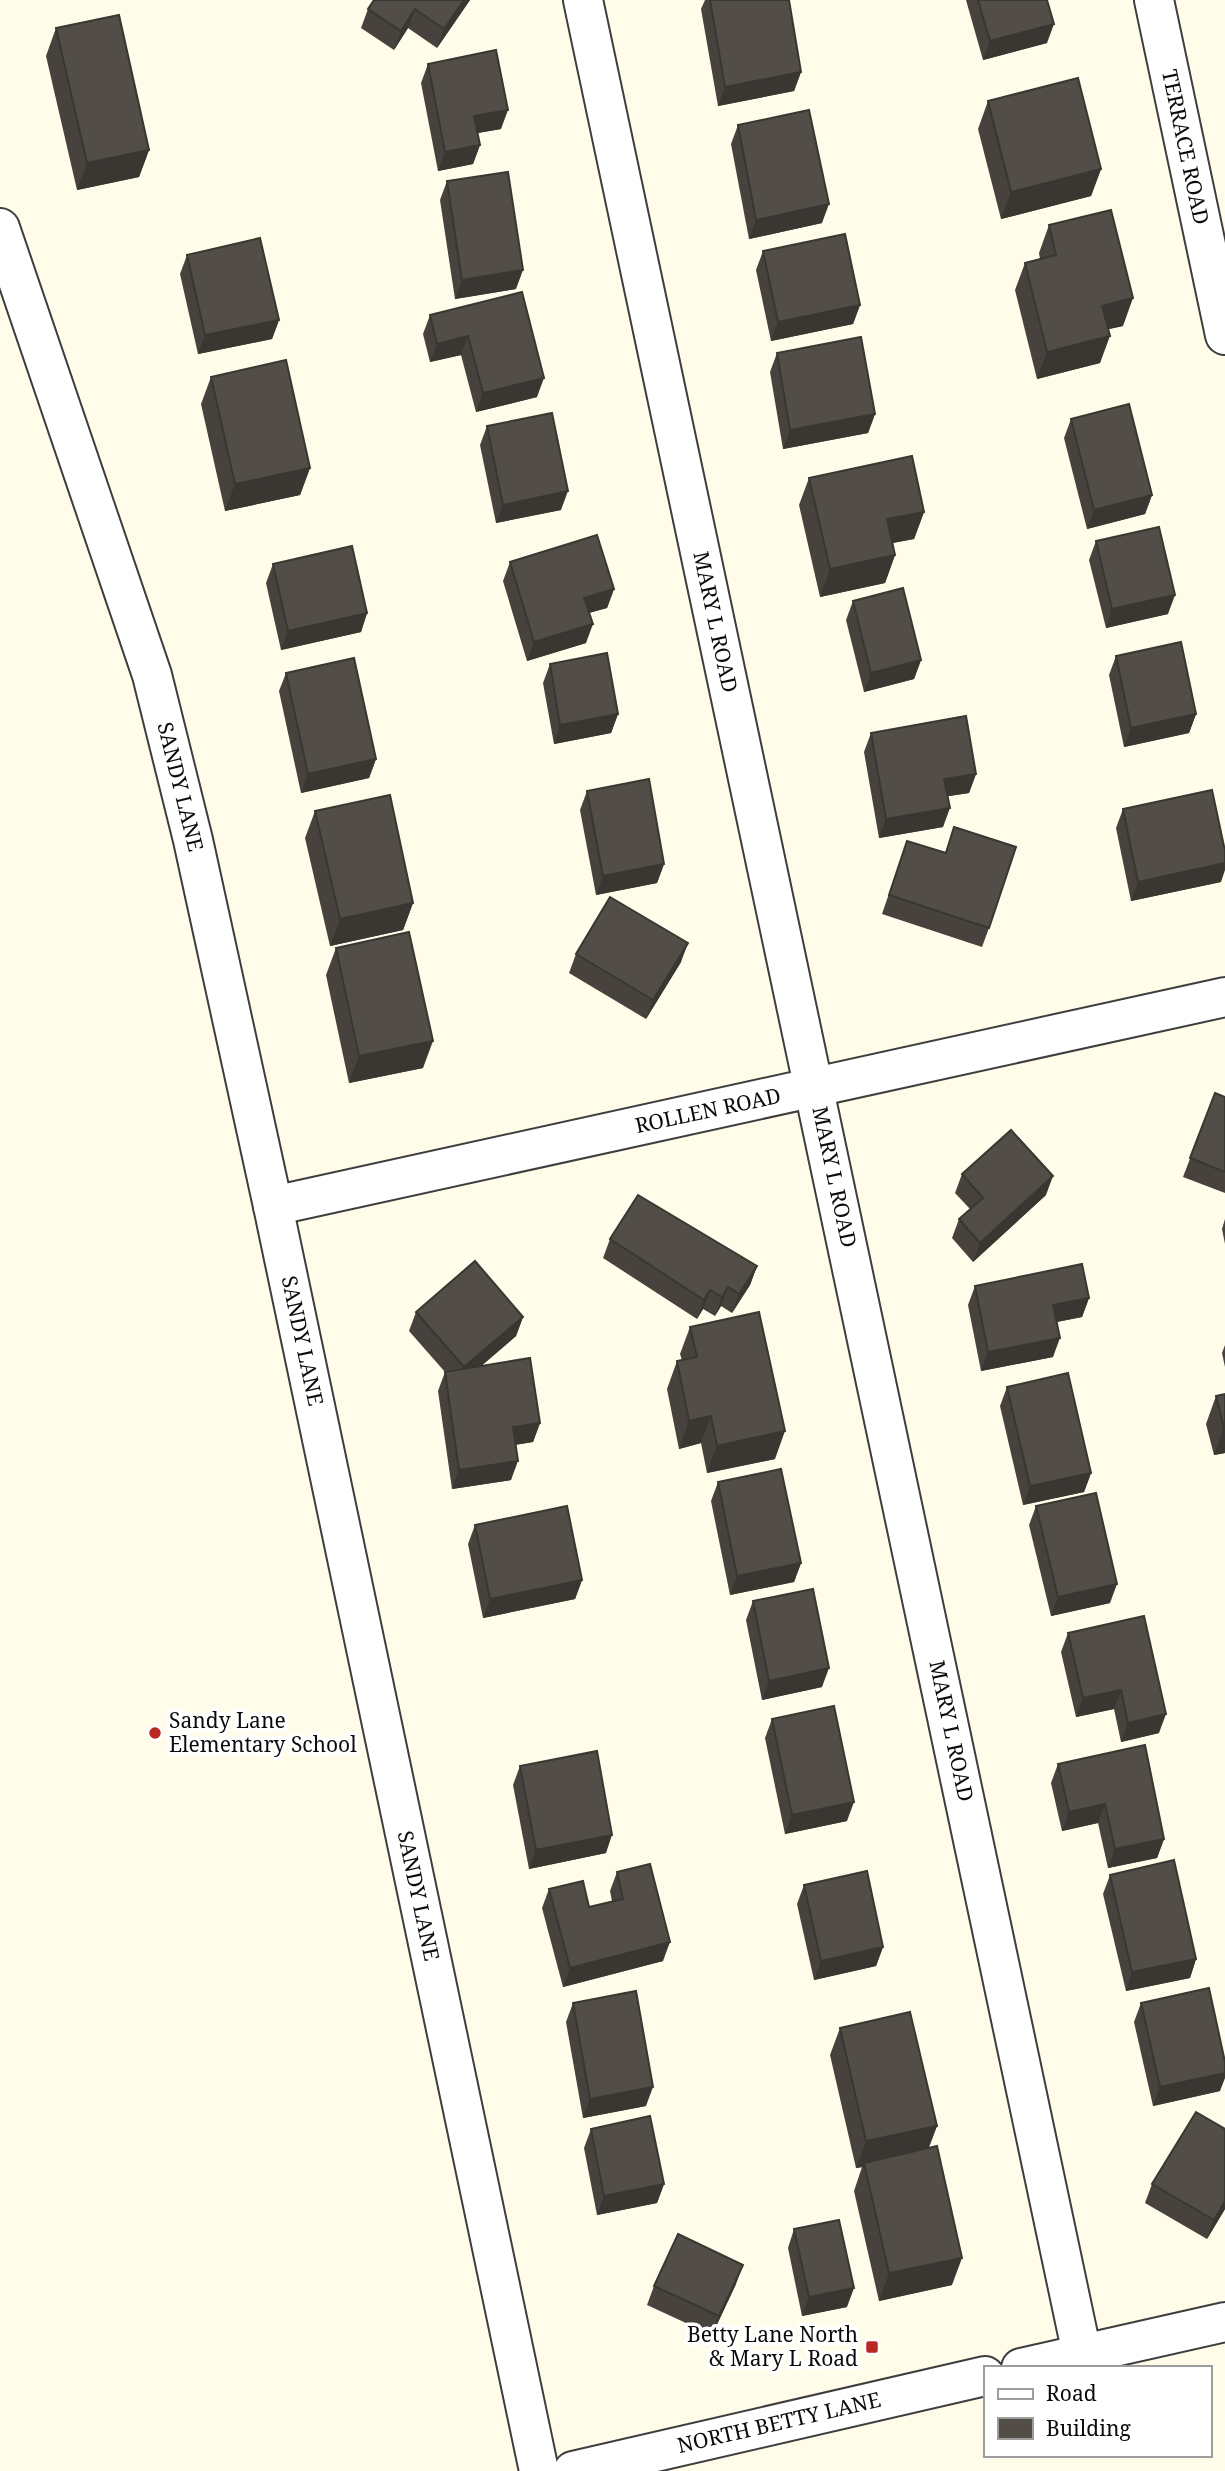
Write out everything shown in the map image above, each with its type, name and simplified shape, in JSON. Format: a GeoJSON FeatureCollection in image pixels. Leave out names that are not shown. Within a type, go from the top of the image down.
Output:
{"type":"FeatureCollection","features":[{"type":"Feature","properties":{"kind":"street","name":"MARY L ROAD"},"geometry":{"type":"LineString","coordinates":[[583,0],[1082,2354]]}},
{"type":"Feature","properties":{"kind":"street","name":"TERRACE ROAD"},"geometry":{"type":"LineString","coordinates":[[1154,0],[1225,335]]}},
{"type":"Feature","properties":{"kind":"street","name":"SANDY LANE"},"geometry":{"type":"LineString","coordinates":[[0,228],[152,675],[193,839],[273,1206],[539,2471]]}},
{"type":"Feature","properties":{"kind":"street","name":"ROLLEN ROAD"},"geometry":{"type":"LineString","coordinates":[[273,1206],[1225,997]]}},
{"type":"Feature","properties":{"kind":"street"},"geometry":{"type":"LineString","coordinates":[[1030,2366],[1225,2322]]}},
{"type":"Feature","properties":{"kind":"street","name":"NORTH BETTY LANE"},"geometry":{"type":"LineString","coordinates":[[573,2471],[984,2376]]}},
{"type":"Feature","properties":{"kind":"building"},"geometry":{"type":"Polygon","coordinates":[[[374,0],[464,0],[444,29],[415,9],[401,31],[368,9],[374,0]]]}},
{"type":"Feature","properties":{"kind":"building"},"geometry":{"type":"Polygon","coordinates":[[[710,0],[789,0],[801,72],[725,87],[710,0]]]}},
{"type":"Feature","properties":{"kind":"building"},"geometry":{"type":"Polygon","coordinates":[[[978,0],[1047,0],[1054,24],[990,41],[978,0]]]}},
{"type":"Feature","properties":{"kind":"building"},"geometry":{"type":"Polygon","coordinates":[[[119,15],[149,150],[87,163],[56,28],[119,15]]]}},
{"type":"Feature","properties":{"kind":"building"},"geometry":{"type":"Polygon","coordinates":[[[496,50],[508,110],[474,116],[480,145],[445,152],[428,64],[496,50]]]}},
{"type":"Feature","properties":{"kind":"building"},"geometry":{"type":"Polygon","coordinates":[[[1078,78],[1101,169],[1011,192],[988,101],[1078,78]]]}},
{"type":"Feature","properties":{"kind":"building"},"geometry":{"type":"Polygon","coordinates":[[[809,110],[829,204],[756,220],[738,125],[809,110]]]}},
{"type":"Feature","properties":{"kind":"building"},"geometry":{"type":"Polygon","coordinates":[[[508,172],[523,270],[462,280],[447,181],[508,172]]]}},
{"type":"Feature","properties":{"kind":"building"},"geometry":{"type":"Polygon","coordinates":[[[1111,210],[1133,298],[1102,306],[1110,336],[1047,352],[1025,263],[1056,255],[1049,225],[1111,210]]]}},
{"type":"Feature","properties":{"kind":"building"},"geometry":{"type":"Polygon","coordinates":[[[845,234],[860,305],[778,322],[763,251],[845,234]]]}},
{"type":"Feature","properties":{"kind":"building"},"geometry":{"type":"Polygon","coordinates":[[[260,238],[279,320],[205,335],[187,255],[260,238]]]}},
{"type":"Feature","properties":{"kind":"building"},"geometry":{"type":"Polygon","coordinates":[[[522,292],[544,378],[483,393],[468,336],[437,344],[430,315],[522,292]]]}},
{"type":"Feature","properties":{"kind":"building"},"geometry":{"type":"Polygon","coordinates":[[[861,337],[875,414],[790,430],[777,353],[861,337]]]}},
{"type":"Feature","properties":{"kind":"building"},"geometry":{"type":"Polygon","coordinates":[[[286,360],[310,468],[235,484],[211,377],[286,360]]]}},
{"type":"Feature","properties":{"kind":"building"},"geometry":{"type":"Polygon","coordinates":[[[1129,404],[1152,495],[1094,510],[1071,419],[1129,404]]]}},
{"type":"Feature","properties":{"kind":"building"},"geometry":{"type":"Polygon","coordinates":[[[552,413],[568,491],[503,505],[487,426],[552,413]]]}},
{"type":"Feature","properties":{"kind":"building"},"geometry":{"type":"Polygon","coordinates":[[[912,456],[924,512],[887,519],[895,555],[830,569],[809,478],[912,456]]]}},
{"type":"Feature","properties":{"kind":"building"},"geometry":{"type":"Polygon","coordinates":[[[1159,527],[1175,595],[1112,609],[1096,541],[1159,527]]]}},
{"type":"Feature","properties":{"kind":"building"},"geometry":{"type":"Polygon","coordinates":[[[597,535],[614,589],[584,598],[593,624],[534,642],[510,562],[597,535]]]}},
{"type":"Feature","properties":{"kind":"building"},"geometry":{"type":"Polygon","coordinates":[[[352,546],[367,613],[288,631],[273,564],[352,546]]]}},
{"type":"Feature","properties":{"kind":"building"},"geometry":{"type":"Polygon","coordinates":[[[903,588],[921,660],[871,673],[853,601],[903,588]]]}},
{"type":"Feature","properties":{"kind":"building"},"geometry":{"type":"Polygon","coordinates":[[[1181,642],[1196,714],[1131,728],[1116,656],[1181,642]]]}},
{"type":"Feature","properties":{"kind":"building"},"geometry":{"type":"Polygon","coordinates":[[[607,653],[618,714],[560,725],[550,664],[607,653]]]}},
{"type":"Feature","properties":{"kind":"building"},"geometry":{"type":"Polygon","coordinates":[[[354,658],[376,759],[308,774],[286,673],[354,658]]]}},
{"type":"Feature","properties":{"kind":"building"},"geometry":{"type":"Polygon","coordinates":[[[966,716],[976,774],[944,779],[950,808],[886,819],[871,733],[966,716]]]}},
{"type":"Feature","properties":{"kind":"building"},"geometry":{"type":"Polygon","coordinates":[[[649,779],[664,864],[603,876],[587,791],[649,779]]]}},
{"type":"Feature","properties":{"kind":"building"},"geometry":{"type":"Polygon","coordinates":[[[1212,790],[1225,851],[1225,863],[1138,882],[1123,809],[1212,790]]]}},
{"type":"Feature","properties":{"kind":"building"},"geometry":{"type":"Polygon","coordinates":[[[390,795],[413,903],[340,919],[315,811],[390,795]]]}},
{"type":"Feature","properties":{"kind":"building"},"geometry":{"type":"Polygon","coordinates":[[[954,827],[1016,847],[989,928],[889,895],[907,841],[946,853],[954,827]]]}},
{"type":"Feature","properties":{"kind":"building"},"geometry":{"type":"Polygon","coordinates":[[[610,897],[688,943],[653,1000],[576,954],[610,897]]]}},
{"type":"Feature","properties":{"kind":"building"},"geometry":{"type":"Polygon","coordinates":[[[409,932],[433,1041],[359,1056],[336,948],[409,932]]]}},
{"type":"Feature","properties":{"kind":"building"},"geometry":{"type":"Polygon","coordinates":[[[1215,1093],[1225,1097],[1225,1172],[1190,1158],[1215,1093]]]}},
{"type":"Feature","properties":{"kind":"building"},"geometry":{"type":"Polygon","coordinates":[[[1011,1130],[1053,1176],[980,1243],[959,1219],[983,1198],[962,1174],[1011,1130]]]}},
{"type":"Feature","properties":{"kind":"building"},"geometry":{"type":"Polygon","coordinates":[[[638,1195],[757,1266],[739,1294],[728,1287],[722,1297],[710,1290],[704,1300],[610,1239],[638,1195]]]}},
{"type":"Feature","properties":{"kind":"building"},"geometry":{"type":"Polygon","coordinates":[[[475,1261],[523,1317],[464,1367],[416,1312],[475,1261]]]}},
{"type":"Feature","properties":{"kind":"building"},"geometry":{"type":"Polygon","coordinates":[[[1082,1264],[1089,1298],[1053,1305],[1060,1338],[988,1352],[975,1286],[1082,1264]]]}},
{"type":"Feature","properties":{"kind":"building"},"geometry":{"type":"Polygon","coordinates":[[[759,1312],[785,1431],[717,1446],[711,1416],[689,1421],[677,1361],[697,1357],[690,1327],[759,1312]]]}},
{"type":"Feature","properties":{"kind":"building"},"geometry":{"type":"Polygon","coordinates":[[[530,1358],[540,1423],[513,1427],[518,1461],[459,1470],[445,1372],[530,1358]]]}},
{"type":"Feature","properties":{"kind":"building"},"geometry":{"type":"Polygon","coordinates":[[[1068,1373],[1091,1473],[1030,1486],[1007,1387],[1068,1373]]]}},
{"type":"Feature","properties":{"kind":"building"},"geometry":{"type":"Polygon","coordinates":[[[1225,1394],[1225,1428],[1224,1428],[1216,1396],[1225,1394]]]}},
{"type":"Feature","properties":{"kind":"building"},"geometry":{"type":"Polygon","coordinates":[[[781,1469],[801,1563],[737,1576],[718,1482],[781,1469]]]}},
{"type":"Feature","properties":{"kind":"building"},"geometry":{"type":"Polygon","coordinates":[[[1096,1493],[1117,1584],[1058,1597],[1036,1506],[1096,1493]]]}},
{"type":"Feature","properties":{"kind":"building"},"geometry":{"type":"Polygon","coordinates":[[[567,1506],[582,1580],[490,1599],[475,1525],[567,1506]]]}},
{"type":"Feature","properties":{"kind":"building"},"geometry":{"type":"Polygon","coordinates":[[[813,1589],[829,1668],[769,1681],[753,1601],[813,1589]]]}},
{"type":"Feature","properties":{"kind":"building"},"geometry":{"type":"Polygon","coordinates":[[[1144,1616],[1166,1714],[1128,1723],[1121,1690],[1083,1698],[1068,1633],[1144,1616]]]}},
{"type":"Feature","properties":{"kind":"building"},"geometry":{"type":"Polygon","coordinates":[[[834,1706],[854,1802],[792,1815],[772,1719],[834,1706]]]}},
{"type":"Feature","properties":{"kind":"building"},"geometry":{"type":"Polygon","coordinates":[[[1145,1745],[1164,1839],[1115,1849],[1105,1804],[1069,1812],[1058,1764],[1145,1745]]]}},
{"type":"Feature","properties":{"kind":"building"},"geometry":{"type":"Polygon","coordinates":[[[597,1751],[612,1835],[536,1850],[520,1766],[597,1751]]]}},
{"type":"Feature","properties":{"kind":"building"},"geometry":{"type":"Polygon","coordinates":[[[1174,1860],[1196,1959],[1132,1972],[1110,1875],[1174,1860]]]}},
{"type":"Feature","properties":{"kind":"building"},"geometry":{"type":"Polygon","coordinates":[[[650,1864],[670,1942],[570,1968],[549,1889],[583,1881],[589,1907],[623,1899],[617,1872],[650,1864]]]}},
{"type":"Feature","properties":{"kind":"building"},"geometry":{"type":"Polygon","coordinates":[[[867,1871],[883,1947],[821,1961],[804,1885],[867,1871]]]}},
{"type":"Feature","properties":{"kind":"building"},"geometry":{"type":"Polygon","coordinates":[[[1209,1988],[1225,2073],[1160,2087],[1141,2003],[1209,1988]]]}},
{"type":"Feature","properties":{"kind":"building"},"geometry":{"type":"Polygon","coordinates":[[[636,1991],[653,2087],[590,2099],[573,2003],[636,1991]]]}},
{"type":"Feature","properties":{"kind":"building"},"geometry":{"type":"Polygon","coordinates":[[[910,2012],[937,2126],[866,2141],[840,2028],[910,2012]]]}},
{"type":"Feature","properties":{"kind":"building"},"geometry":{"type":"Polygon","coordinates":[[[1196,2112],[1225,2129],[1225,2201],[1214,2220],[1152,2184],[1196,2112]]]}},
{"type":"Feature","properties":{"kind":"building"},"geometry":{"type":"Polygon","coordinates":[[[650,2116],[664,2184],[604,2196],[591,2129],[650,2116]]]}},
{"type":"Feature","properties":{"kind":"building"},"geometry":{"type":"Polygon","coordinates":[[[937,2146],[962,2258],[889,2273],[864,2163],[937,2146]]]}},
{"type":"Feature","properties":{"kind":"building"},"geometry":{"type":"Polygon","coordinates":[[[839,2220],[854,2288],[809,2297],[794,2229],[839,2220]]]}},
{"type":"Feature","properties":{"kind":"building"},"geometry":{"type":"Polygon","coordinates":[[[678,2234],[743,2265],[719,2316],[654,2286],[678,2234]]]}},
{"type":"Feature","properties":{"kind":"place","name":"Sandy Lane Elementary School"},"geometry":{"type":"Point","coordinates":[155,1733]}},
{"type":"Feature","properties":{"kind":"place","name":"Betty Lane North & Mary L Road"},"geometry":{"type":"Point","coordinates":[872,2347]}}]}
